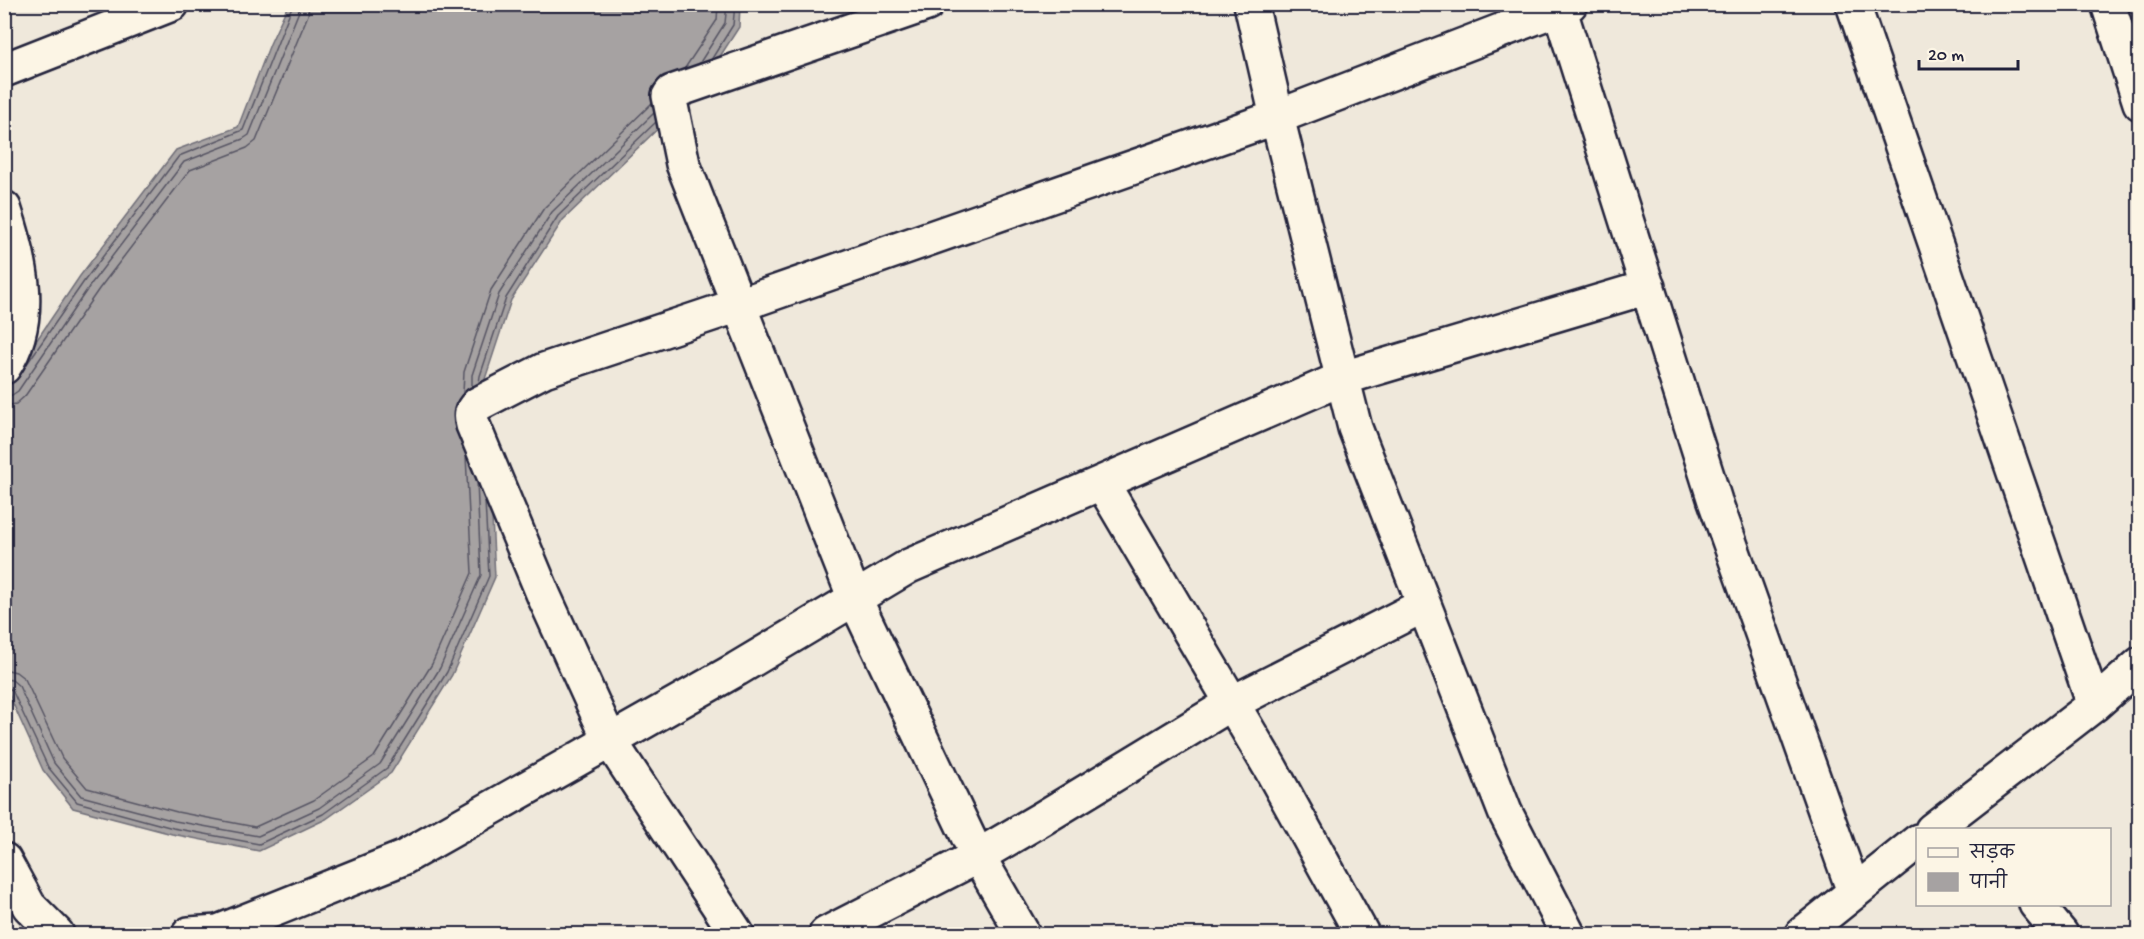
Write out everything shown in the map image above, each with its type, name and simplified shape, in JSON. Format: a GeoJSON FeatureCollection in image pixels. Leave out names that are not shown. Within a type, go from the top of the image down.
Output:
{"type":"FeatureCollection","features":[{"type":"Feature","properties":{"kind":"street"},"geometry":{"type":"LineString","coordinates":[[4,70],[172,4]]}},
{"type":"Feature","properties":{"kind":"street"},"geometry":{"type":"LineString","coordinates":[[927,4],[669,94],[683,164],[855,599],[978,856],[1023,934]]}},
{"type":"Feature","properties":{"kind":"street"},"geometry":{"type":"LineString","coordinates":[[1251,4],[1355,428],[1505,812],[1568,934]]}},
{"type":"Feature","properties":{"kind":"street"},"geometry":{"type":"LineString","coordinates":[[1853,4],[2094,705]]}},
{"type":"Feature","properties":{"kind":"street"},"geometry":{"type":"LineString","coordinates":[[2108,4],[2139,103]]}},
{"type":"Feature","properties":{"kind":"street"},"geometry":{"type":"LineString","coordinates":[[737,934],[610,741],[540,586],[473,424],[472,410],[478,404],[544,370],[739,305],[1277,117],[1562,6],[1715,501],[1854,892]]}},
{"type":"Feature","properties":{"kind":"street"},"geometry":{"type":"LineString","coordinates":[[4,208],[16,242],[24,312],[15,349],[4,367]]}},
{"type":"Feature","properties":{"kind":"street"},"geometry":{"type":"LineString","coordinates":[[189,934],[261,925],[403,858],[610,741],[909,566],[1343,378],[1648,287]]}},
{"type":"Feature","properties":{"kind":"street"},"geometry":{"type":"LineString","coordinates":[[1102,483],[1271,769],[1362,934]]}},
{"type":"Feature","properties":{"kind":"street"},"geometry":{"type":"LineString","coordinates":[[826,934],[978,856],[1232,703],[1425,605]]}},
{"type":"Feature","properties":{"kind":"street"},"geometry":{"type":"LineString","coordinates":[[1939,828],[1966,820],[2139,664]]}},
{"type":"Feature","properties":{"kind":"street"},"geometry":{"type":"LineString","coordinates":[[1802,934],[1916,842]]}},
{"type":"Feature","properties":{"kind":"street"},"geometry":{"type":"LineString","coordinates":[[4,860],[30,906],[57,934]]}},
{"type":"Feature","properties":{"kind":"street"},"geometry":{"type":"LineString","coordinates":[[2038,906],[2061,934]]}},
{"type":"Feature","properties":{"kind":"water"},"geometry":{"type":"Polygon","coordinates":[[[288,5],[740,5],[739,27],[699,89],[563,220],[511,300],[485,379],[495,577],[452,675],[391,773],[326,819],[259,851],[172,834],[73,808],[43,770],[5,686],[5,387],[80,276],[176,150],[238,127],[270,44],[288,5]]]}}]}
